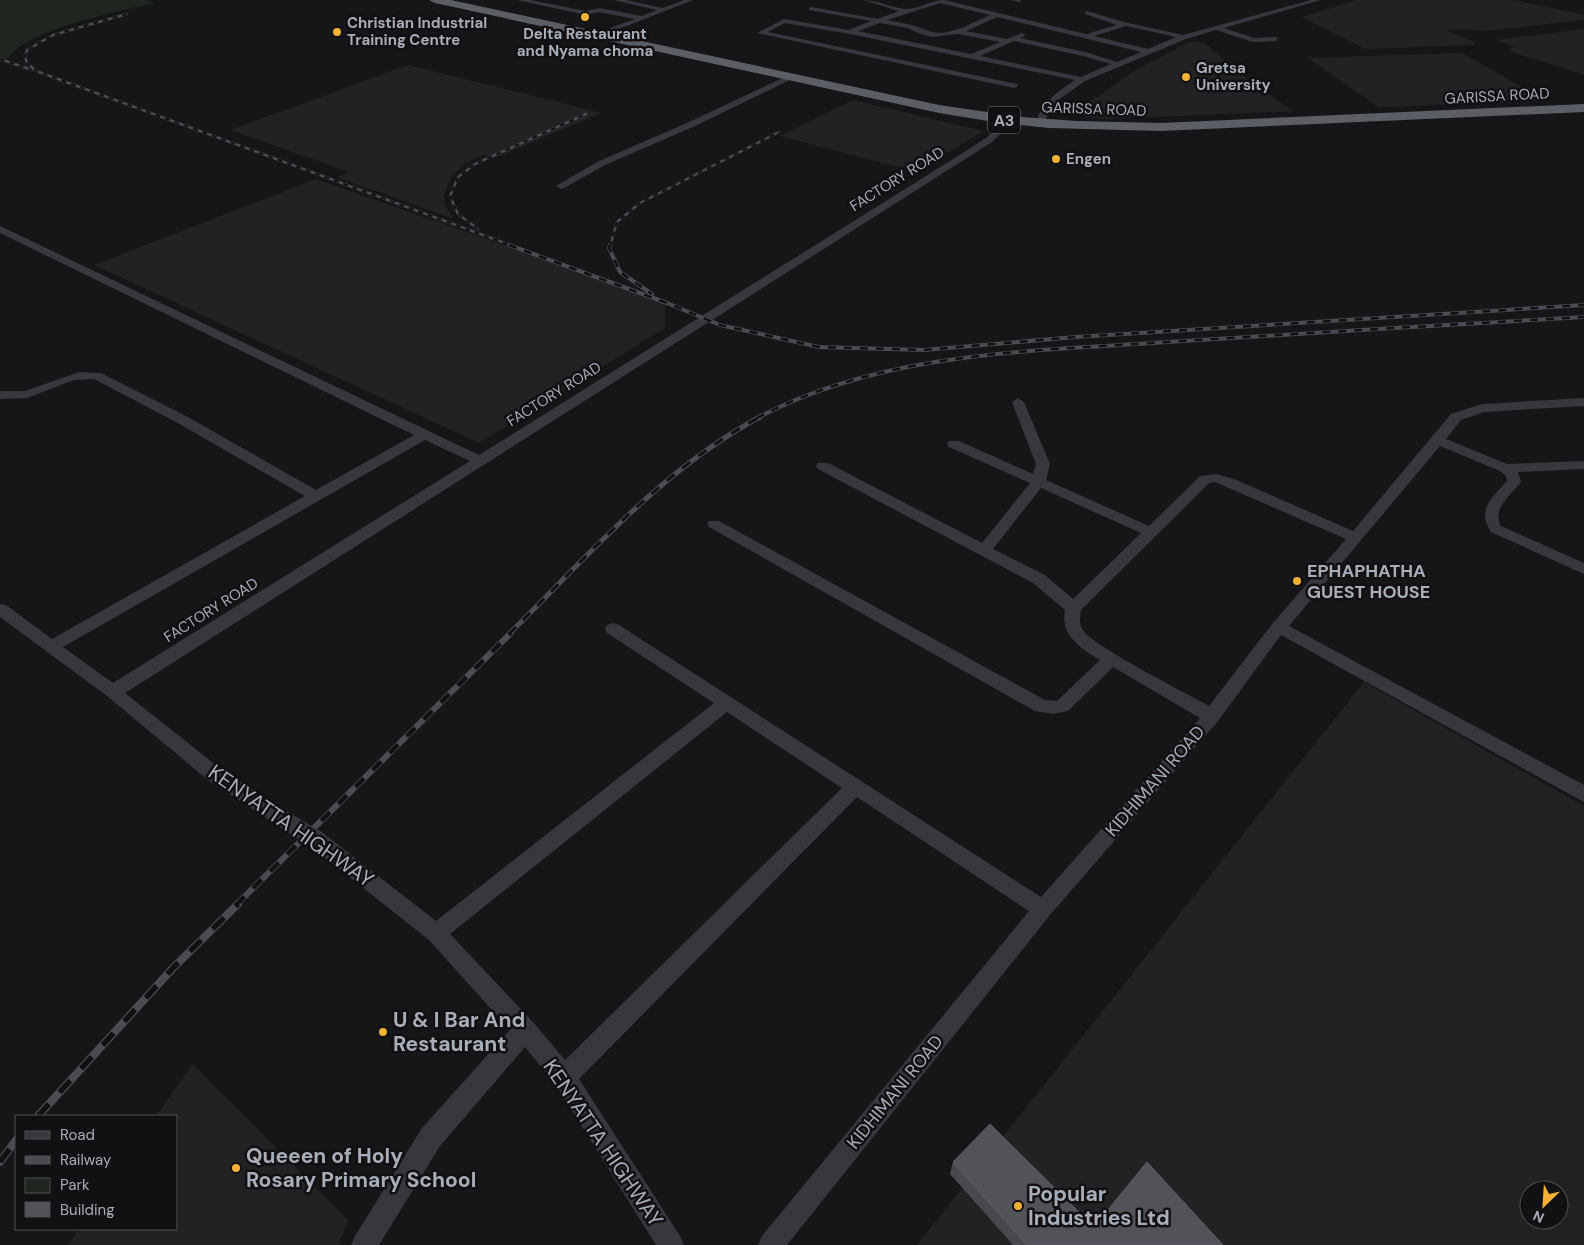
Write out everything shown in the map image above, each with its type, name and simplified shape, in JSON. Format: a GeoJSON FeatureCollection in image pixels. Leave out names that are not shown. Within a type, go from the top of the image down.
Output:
{"type":"FeatureCollection","features":[{"type":"Feature","properties":{"kind":"highway","name":"GARISSA ROAD"},"geometry":{"type":"LineString","coordinates":[[435,0],[939,109],[1039,124],[1161,127],[1584,108]]}},
{"type":"Feature","properties":{"kind":"street"},"geometry":{"type":"LineString","coordinates":[[520,0],[579,12],[588,13],[599,10],[643,18]]}},
{"type":"Feature","properties":{"kind":"street"},"geometry":{"type":"LineString","coordinates":[[616,0],[664,10]]}},
{"type":"Feature","properties":{"kind":"street"},"geometry":{"type":"LineString","coordinates":[[596,36],[690,0]]}},
{"type":"Feature","properties":{"kind":"street"},"geometry":{"type":"LineString","coordinates":[[866,0],[905,11]]}},
{"type":"Feature","properties":{"kind":"street"},"geometry":{"type":"LineString","coordinates":[[820,46],[877,21],[938,0],[1147,51]]}},
{"type":"Feature","properties":{"kind":"street"},"geometry":{"type":"LineString","coordinates":[[1014,0],[1019,0]]}},
{"type":"Feature","properties":{"kind":"street"},"geometry":{"type":"LineString","coordinates":[[1039,124],[1045,109],[1051,101],[1082,79],[1184,37],[1218,26],[1318,0]]}},
{"type":"Feature","properties":{"kind":"street"},"geometry":{"type":"LineString","coordinates":[[810,9],[910,26],[917,31],[937,35],[959,32],[1010,40],[1085,54],[1116,64]]}},
{"type":"Feature","properties":{"kind":"street"},"geometry":{"type":"LineString","coordinates":[[1088,14],[1122,24],[1132,24],[1184,37]]}},
{"type":"Feature","properties":{"kind":"street"},"geometry":{"type":"LineString","coordinates":[[959,32],[996,15]]}},
{"type":"Feature","properties":{"kind":"street"},"geometry":{"type":"LineString","coordinates":[[1014,86],[761,33],[784,21],[850,32],[1082,79]]}},
{"type":"Feature","properties":{"kind":"street"},"geometry":{"type":"LineString","coordinates":[[1087,36],[1122,24]]}},
{"type":"Feature","properties":{"kind":"street"},"geometry":{"type":"LineString","coordinates":[[971,57],[1043,26]]}},
{"type":"Feature","properties":{"kind":"street"},"geometry":{"type":"LineString","coordinates":[[1218,26],[1253,40],[1274,39]]}},
{"type":"Feature","properties":{"kind":"street"},"geometry":{"type":"LineString","coordinates":[[922,68],[950,53]]}},
{"type":"Feature","properties":{"kind":"street"},"geometry":{"type":"LineString","coordinates":[[978,79],[1004,63]]}},
{"type":"Feature","properties":{"kind":"street"},"geometry":{"type":"LineString","coordinates":[[561,186],[602,163],[690,125],[792,77]]}},
{"type":"Feature","properties":{"kind":"street","name":"FACTORY ROAD"},"geometry":{"type":"LineString","coordinates":[[113,692],[982,145],[1010,121]]}},
{"type":"Feature","properties":{"kind":"street"},"geometry":{"type":"LineString","coordinates":[[0,229],[112,281],[424,435],[479,460]]}},
{"type":"Feature","properties":{"kind":"street"},"geometry":{"type":"LineString","coordinates":[[0,394],[27,394],[77,374],[88,373],[181,419],[315,496]]}},
{"type":"Feature","properties":{"kind":"street"},"geometry":{"type":"LineString","coordinates":[[984,550],[1039,480],[1043,464],[1018,402]]}},
{"type":"Feature","properties":{"kind":"street","name":"KIDHIMANI ROAD"},"geometry":{"type":"LineString","coordinates":[[771,1245],[1043,909],[1212,716],[1279,627],[1356,538],[1456,417],[1482,408],[1584,402]]}},
{"type":"Feature","properties":{"kind":"street"},"geometry":{"type":"LineString","coordinates":[[50,647],[424,435]]}},
{"type":"Feature","properties":{"kind":"street"},"geometry":{"type":"LineString","coordinates":[[1436,440],[1505,468],[1513,474],[1514,482],[1492,509],[1490,517],[1493,526],[1501,532],[1584,569]]}},
{"type":"Feature","properties":{"kind":"street"},"geometry":{"type":"LineString","coordinates":[[954,444],[1039,480],[1150,532]]}},
{"type":"Feature","properties":{"kind":"street"},"geometry":{"type":"LineString","coordinates":[[1505,468],[1584,465]]}},
{"type":"Feature","properties":{"kind":"street"},"geometry":{"type":"LineString","coordinates":[[823,466],[1038,579],[1073,608]]}},
{"type":"Feature","properties":{"kind":"street"},"geometry":{"type":"LineString","coordinates":[[1212,716],[1092,648],[1076,635],[1070,621],[1073,608],[1205,479],[1216,478],[1356,538]]}},
{"type":"Feature","properties":{"kind":"street"},"geometry":{"type":"LineString","coordinates":[[714,524],[1041,706],[1053,708],[1062,706],[1111,659]]}},
{"type":"Feature","properties":{"kind":"street","name":"KENYATTA HIGHWAY"},"geometry":{"type":"LineString","coordinates":[[0,609],[113,692],[215,775],[308,834],[436,933],[525,1030],[564,1077],[671,1245]]}},
{"type":"Feature","properties":{"kind":"street"},"geometry":{"type":"LineString","coordinates":[[1279,627],[1584,794]]}},
{"type":"Feature","properties":{"kind":"street"},"geometry":{"type":"LineString","coordinates":[[613,629],[1043,909]]}},
{"type":"Feature","properties":{"kind":"street"},"geometry":{"type":"LineString","coordinates":[[436,933],[726,703]]}},
{"type":"Feature","properties":{"kind":"street"},"geometry":{"type":"LineString","coordinates":[[564,1077],[854,787]]}},
{"type":"Feature","properties":{"kind":"street"},"geometry":{"type":"LineString","coordinates":[[364,1245],[431,1137],[525,1030]]}},
{"type":"Feature","properties":{"kind":"shaded area"},"geometry":{"type":"Polygon","coordinates":[[[1356,0],[1513,0],[1584,15],[1584,20],[1484,31],[1466,29],[1446,30],[1476,43],[1472,45],[1365,49],[1302,17],[1356,0]]]}},
{"type":"Feature","properties":{"kind":"shaded area"},"geometry":{"type":"Polygon","coordinates":[[[1584,29],[1584,75],[1509,51],[1514,47],[1496,40],[1584,29]]]}},
{"type":"Feature","properties":{"kind":"shaded area","name":"Gretsa University"},"geometry":{"type":"Polygon","coordinates":[[[1191,41],[1203,42],[1258,87],[1293,111],[1101,119],[1086,117],[1076,111],[1139,68],[1191,41]]]}},
{"type":"Feature","properties":{"kind":"shaded area"},"geometry":{"type":"Polygon","coordinates":[[[1462,53],[1546,101],[1378,107],[1308,58],[1462,53]]]}},
{"type":"Feature","properties":{"kind":"shaded area"},"geometry":{"type":"Polygon","coordinates":[[[408,65],[601,113],[495,158],[484,155],[464,164],[451,178],[444,195],[445,206],[454,219],[337,177],[349,172],[230,130],[408,65]]]}},
{"type":"Feature","properties":{"kind":"shaded area"},"geometry":{"type":"Polygon","coordinates":[[[853,100],[984,131],[916,172],[780,136],[853,100]]]}},
{"type":"Feature","properties":{"kind":"shaded area"},"geometry":{"type":"Polygon","coordinates":[[[316,179],[665,302],[665,328],[479,443],[94,265],[316,179]]]}},
{"type":"Feature","properties":{"kind":"shaded area"},"geometry":{"type":"Polygon","coordinates":[[[1364,682],[1584,806],[1584,1245],[917,1245],[1364,682]]]}},
{"type":"Feature","properties":{"kind":"shaded area","name":"Queeen of Holy Rosary Primary School"},"geometry":{"type":"Polygon","coordinates":[[[193,1064],[348,1220],[339,1245],[68,1245],[78,1230],[178,1230],[178,1115],[157,1115],[193,1064]]]}},
{"type":"Feature","properties":{"kind":"green space"},"geometry":{"type":"Polygon","coordinates":[[[0,0],[146,0],[155,3],[74,23],[51,31],[15,50],[7,61],[0,61],[0,0]]]}},
{"type":"Feature","properties":{"kind":"building","name":"Popular Industries Ltd"},"geometry":{"type":"Polygon","coordinates":[[[990,1124],[1094,1227],[1147,1162],[1223,1245],[1027,1245],[953,1162],[990,1124]]]}},
{"type":"Feature","properties":{"kind":"railway"},"geometry":{"type":"LineString","coordinates":[[127,14],[53,35],[27,50],[25,56],[27,64],[39,72],[513,246]]}},
{"type":"Feature","properties":{"kind":"railway"},"geometry":{"type":"LineString","coordinates":[[0,59],[32,70]]}},
{"type":"Feature","properties":{"kind":"railway"},"geometry":{"type":"LineString","coordinates":[[478,229],[458,214],[450,196],[458,177],[475,164],[586,114]]}},
{"type":"Feature","properties":{"kind":"railway"},"geometry":{"type":"LineString","coordinates":[[610,246],[617,222],[640,203],[779,132]]}},
{"type":"Feature","properties":{"kind":"railway"},"geometry":{"type":"LineString","coordinates":[[509,245],[667,303],[720,325],[819,347],[924,350],[1076,337],[1584,305]]}},
{"type":"Feature","properties":{"kind":"railway"},"geometry":{"type":"LineString","coordinates":[[610,245],[609,248],[620,272],[652,294]]}},
{"type":"Feature","properties":{"kind":"railway"},"geometry":{"type":"LineString","coordinates":[[757,418],[805,396],[855,380],[906,367],[958,359],[1064,348],[1584,317]]}},
{"type":"Feature","properties":{"kind":"railway"},"geometry":{"type":"LineString","coordinates":[[509,634],[597,545],[658,488],[724,438],[760,417]]}},
{"type":"Feature","properties":{"kind":"railway"},"geometry":{"type":"LineString","coordinates":[[236,905],[511,633]]}},
{"type":"Feature","properties":{"kind":"railway"},"geometry":{"type":"LineString","coordinates":[[39,1115],[173,968],[238,904]]}},
{"type":"Feature","properties":{"kind":"railway"},"geometry":{"type":"LineString","coordinates":[[0,1162],[15,1141]]}},
{"type":"Feature","properties":{"kind":"place","name":"Delta Restaurant and Nyama choma"},"geometry":{"type":"Point","coordinates":[585,17]}},
{"type":"Feature","properties":{"kind":"place","name":"Christian Industrial Training Centre"},"geometry":{"type":"Point","coordinates":[337,32]}},
{"type":"Feature","properties":{"kind":"place","name":"Gretsa University"},"geometry":{"type":"Point","coordinates":[1186,77]}},
{"type":"Feature","properties":{"kind":"place","name":"Engen"},"geometry":{"type":"Point","coordinates":[1056,159]}},
{"type":"Feature","properties":{"kind":"place","name":"EPHAPHATHA GUEST HOUSE"},"geometry":{"type":"Point","coordinates":[1297,581]}},
{"type":"Feature","properties":{"kind":"place","name":"U & I Bar And Restaurant"},"geometry":{"type":"Point","coordinates":[383,1032]}},
{"type":"Feature","properties":{"kind":"place","name":"Queeen of Holy Rosary Primary School"},"geometry":{"type":"Point","coordinates":[236,1168]}},
{"type":"Feature","properties":{"kind":"place","name":"Popular Industries Ltd"},"geometry":{"type":"Point","coordinates":[1018,1206]}}]}
